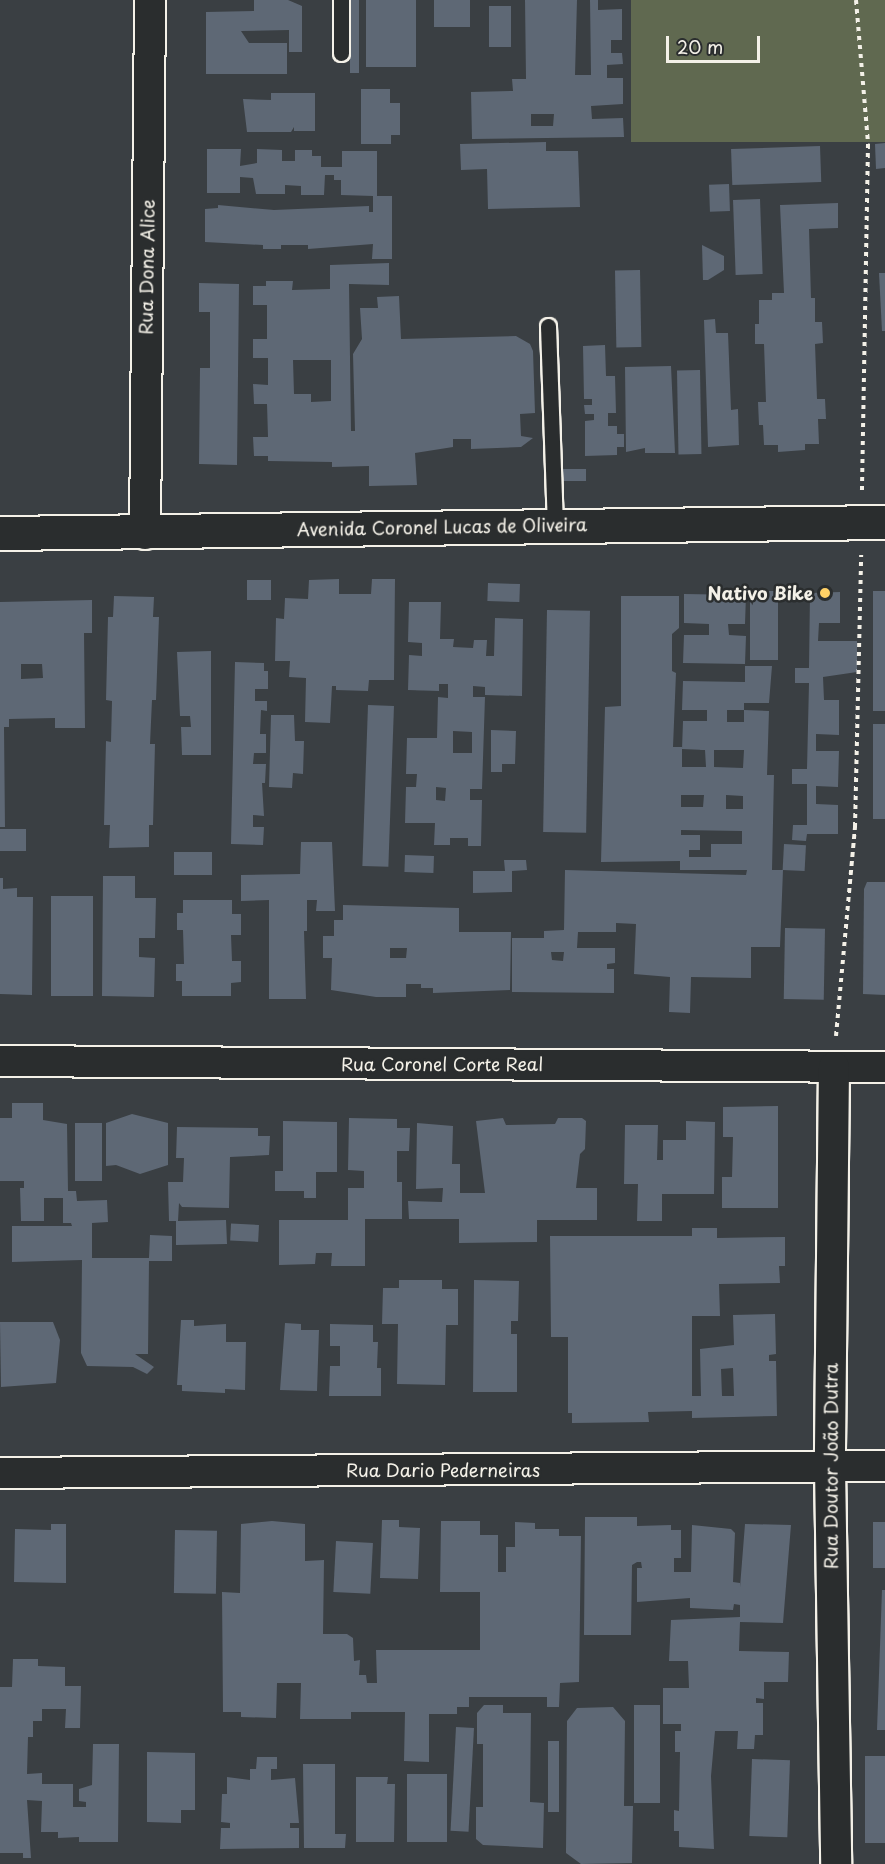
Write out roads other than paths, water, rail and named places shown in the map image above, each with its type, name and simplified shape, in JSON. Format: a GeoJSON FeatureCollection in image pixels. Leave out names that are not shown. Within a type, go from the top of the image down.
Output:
{"type":"FeatureCollection","features":[{"type":"Feature","properties":{"kind":"street","name":"Rua Dona Alice"},"geometry":{"type":"LineString","coordinates":[[145,534],[150,0]]}},
{"type":"Feature","properties":{"kind":"street","name":"Avenida Coronel Lucas de Oliveira"},"geometry":{"type":"LineString","coordinates":[[0,533],[145,534],[555,523],[873,522]]}},
{"type":"Feature","properties":{"kind":"street","name":"Rua Coronel Corte Real"},"geometry":{"type":"LineString","coordinates":[[0,1061],[885,1067]]}},
{"type":"Feature","properties":{"kind":"street","name":"Rua Doutor João Dutra"},"geometry":{"type":"LineString","coordinates":[[834,1067],[830,1467],[836,1864]]}},
{"type":"Feature","properties":{"kind":"street","name":"Rua Dario Pederneiras"},"geometry":{"type":"LineString","coordinates":[[0,1473],[885,1466]]}},
{"type":"Feature","properties":{"kind":"lane"},"geometry":{"type":"LineString","coordinates":[[341,0],[341,52]]}},
{"type":"Feature","properties":{"kind":"lane"},"geometry":{"type":"LineString","coordinates":[[548,326],[555,523]]}},
{"type":"Feature","properties":{"kind":"place","name":"Nativo Bike"},"geometry":{"type":"Point","coordinates":[825,593]}}]}
